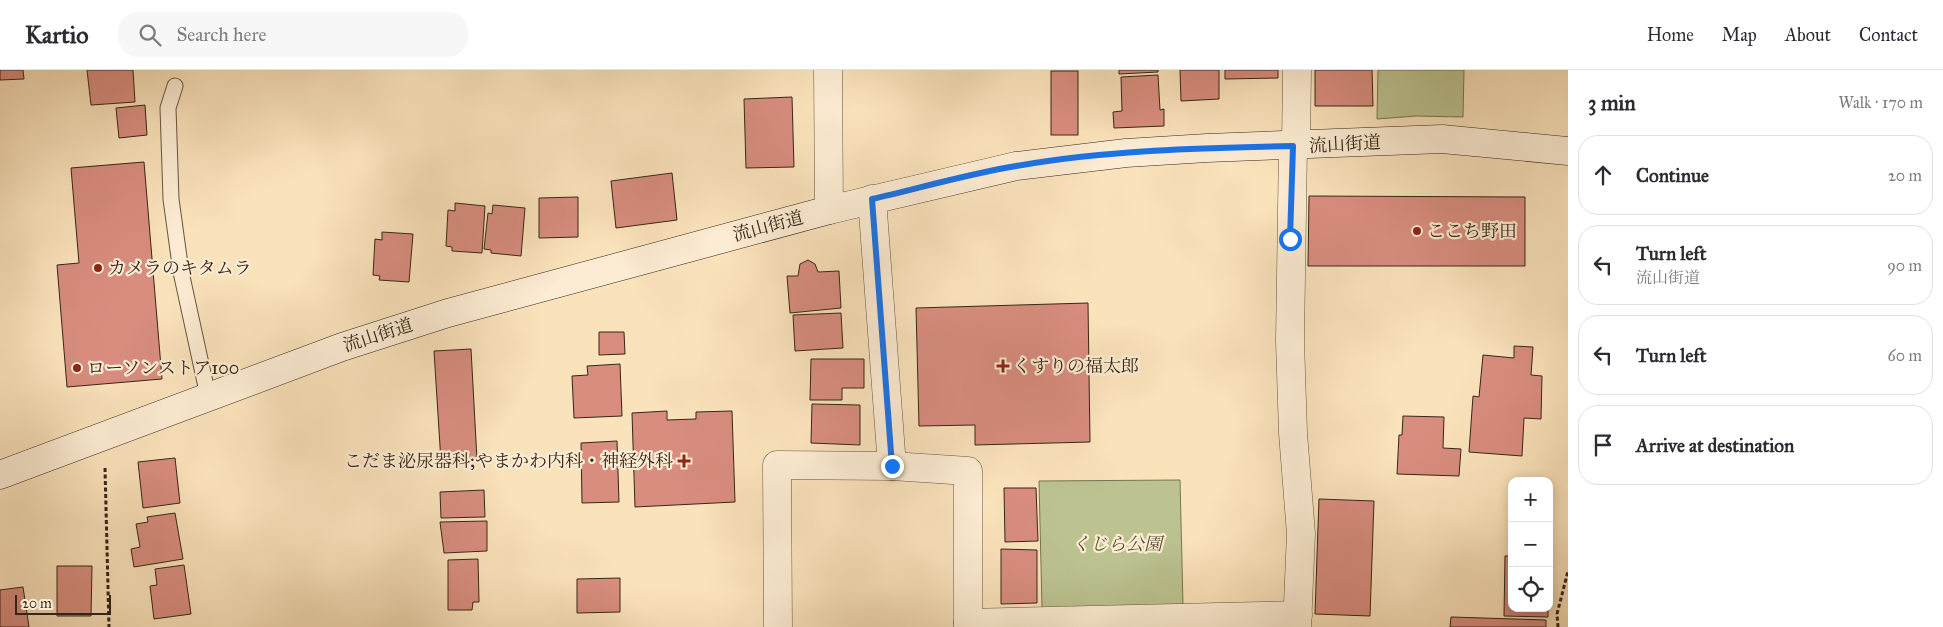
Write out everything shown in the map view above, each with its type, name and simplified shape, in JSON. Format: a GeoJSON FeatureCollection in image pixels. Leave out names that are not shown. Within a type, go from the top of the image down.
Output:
{"type":"FeatureCollection","features":[{"type":"Feature","properties":{"kind":"street"},"geometry":{"type":"LineString","coordinates":[[828,70],[829,210]]}},
{"type":"Feature","properties":{"kind":"street"},"geometry":{"type":"LineString","coordinates":[[778,627],[777,465],[892,466],[968,471],[968,625],[1297,621],[1301,534],[1293,433],[1290,341],[1297,70]]}},
{"type":"Feature","properties":{"kind":"street","name":"流山街道"},"geometry":{"type":"LineString","coordinates":[[0,475],[342,347],[448,313],[829,210],[1016,166],[1126,153],[1442,139],[1568,151]]}},
{"type":"Feature","properties":{"kind":"street"},"geometry":{"type":"LineString","coordinates":[[872,199],[892,466]]}},
{"type":"Feature","properties":{"kind":"lane"},"geometry":{"type":"LineString","coordinates":[[175,86],[168,108],[171,199],[181,272],[208,396]]}},
{"type":"Feature","properties":{"kind":"path"},"geometry":{"type":"LineString","coordinates":[[105,467],[108,627]]}},
{"type":"Feature","properties":{"kind":"path"},"geometry":{"type":"LineString","coordinates":[[1558,627],[1557,614],[1568,571]]}},
{"type":"Feature","properties":{"kind":"green space"},"geometry":{"type":"Polygon","coordinates":[[[1378,70],[1464,70],[1463,117],[1416,116],[1377,119],[1378,70]]]}},
{"type":"Feature","properties":{"kind":"green space","name":"くじら公園"},"geometry":{"type":"Polygon","coordinates":[[[1180,480],[1183,605],[1042,608],[1039,481],[1180,480]]]}},
{"type":"Feature","properties":{"kind":"building"},"geometry":{"type":"Polygon","coordinates":[[[0,70],[23,70],[24,79],[0,80],[0,70]]]}},
{"type":"Feature","properties":{"kind":"building"},"geometry":{"type":"Polygon","coordinates":[[[87,70],[133,70],[135,102],[91,105],[87,70]]]}},
{"type":"Feature","properties":{"kind":"building"},"geometry":{"type":"Polygon","coordinates":[[[1119,70],[1158,70],[1158,72],[1119,74],[1119,70]]]}},
{"type":"Feature","properties":{"kind":"building"},"geometry":{"type":"Polygon","coordinates":[[[1180,70],[1219,70],[1219,99],[1181,101],[1180,70]]]}},
{"type":"Feature","properties":{"kind":"building"},"geometry":{"type":"Polygon","coordinates":[[[1225,70],[1278,70],[1278,78],[1225,79],[1225,70]]]}},
{"type":"Feature","properties":{"kind":"building"},"geometry":{"type":"Polygon","coordinates":[[[1315,70],[1372,70],[1373,106],[1315,106],[1315,70]]]}},
{"type":"Feature","properties":{"kind":"building"},"geometry":{"type":"Polygon","coordinates":[[[1051,71],[1078,71],[1078,135],[1051,135],[1051,71]]]}},
{"type":"Feature","properties":{"kind":"building"},"geometry":{"type":"Polygon","coordinates":[[[1158,75],[1160,110],[1164,109],[1164,126],[1114,128],[1113,112],[1122,111],[1121,77],[1158,75]]]}},
{"type":"Feature","properties":{"kind":"building"},"geometry":{"type":"Polygon","coordinates":[[[792,97],[794,167],[746,168],[744,99],[792,97]]]}},
{"type":"Feature","properties":{"kind":"building"},"geometry":{"type":"Polygon","coordinates":[[[145,105],[147,135],[119,138],[116,108],[145,105]]]}},
{"type":"Feature","properties":{"kind":"building"},"geometry":{"type":"Polygon","coordinates":[[[144,162],[162,379],[67,387],[57,265],[79,263],[71,168],[144,162]]]}},
{"type":"Feature","properties":{"kind":"building"},"geometry":{"type":"Polygon","coordinates":[[[672,173],[677,220],[616,228],[611,181],[672,173]]]}},
{"type":"Feature","properties":{"kind":"building","name":"ここち野田"},"geometry":{"type":"Polygon","coordinates":[[[1309,196],[1525,197],[1525,266],[1308,266],[1309,196]]]}},
{"type":"Feature","properties":{"kind":"building"},"geometry":{"type":"Polygon","coordinates":[[[578,197],[578,237],[539,238],[539,198],[578,197]]]}},
{"type":"Feature","properties":{"kind":"building"},"geometry":{"type":"Polygon","coordinates":[[[455,203],[485,206],[482,253],[452,251],[452,247],[446,246],[448,210],[455,211],[455,203]]]}},
{"type":"Feature","properties":{"kind":"building"},"geometry":{"type":"Polygon","coordinates":[[[493,205],[525,208],[521,256],[491,253],[491,250],[484,249],[488,213],[492,214],[493,205]]]}},
{"type":"Feature","properties":{"kind":"building"},"geometry":{"type":"Polygon","coordinates":[[[382,232],[413,234],[409,282],[379,280],[380,276],[373,275],[375,239],[382,240],[382,232]]]}},
{"type":"Feature","properties":{"kind":"building"},"geometry":{"type":"Polygon","coordinates":[[[808,260],[815,264],[818,272],[839,271],[841,308],[790,313],[787,276],[798,276],[800,264],[808,260]]]}},
{"type":"Feature","properties":{"kind":"building","name":"くすりの福太郎"},"geometry":{"type":"Polygon","coordinates":[[[1088,303],[1090,442],[975,445],[975,425],[919,426],[916,308],[1088,303]]]}},
{"type":"Feature","properties":{"kind":"building"},"geometry":{"type":"Polygon","coordinates":[[[841,313],[843,348],[795,351],[793,315],[841,313]]]}},
{"type":"Feature","properties":{"kind":"building"},"geometry":{"type":"Polygon","coordinates":[[[599,332],[624,332],[625,354],[599,355],[599,332]]]}},
{"type":"Feature","properties":{"kind":"building"},"geometry":{"type":"Polygon","coordinates":[[[1514,346],[1533,347],[1531,375],[1542,376],[1541,419],[1524,418],[1522,456],[1469,452],[1473,396],[1479,397],[1483,355],[1514,358],[1514,346]]]}},
{"type":"Feature","properties":{"kind":"building"},"geometry":{"type":"Polygon","coordinates":[[[471,349],[477,460],[441,462],[434,351],[471,349]]]}},
{"type":"Feature","properties":{"kind":"building"},"geometry":{"type":"Polygon","coordinates":[[[811,359],[864,359],[864,388],[842,388],[842,400],[810,400],[811,359]]]}},
{"type":"Feature","properties":{"kind":"building"},"geometry":{"type":"Polygon","coordinates":[[[620,364],[622,416],[574,418],[572,376],[588,375],[587,366],[620,364]]]}},
{"type":"Feature","properties":{"kind":"building"},"geometry":{"type":"Polygon","coordinates":[[[812,404],[860,405],[860,445],[811,443],[812,404]]]}},
{"type":"Feature","properties":{"kind":"building","name":"こだま泌尿器科;やまかわ内科・神経外科"},"geometry":{"type":"Polygon","coordinates":[[[667,411],[667,420],[696,419],[696,412],[732,411],[735,502],[635,507],[632,413],[667,411]]]}},
{"type":"Feature","properties":{"kind":"building"},"geometry":{"type":"Polygon","coordinates":[[[1403,416],[1444,417],[1443,448],[1461,449],[1459,476],[1397,474],[1399,435],[1402,435],[1403,416]]]}},
{"type":"Feature","properties":{"kind":"building"},"geometry":{"type":"Polygon","coordinates":[[[617,441],[619,502],[582,503],[581,443],[617,441]]]}},
{"type":"Feature","properties":{"kind":"building"},"geometry":{"type":"Polygon","coordinates":[[[175,458],[180,503],[143,508],[138,462],[175,458]]]}},
{"type":"Feature","properties":{"kind":"building"},"geometry":{"type":"Polygon","coordinates":[[[1004,488],[1036,488],[1038,541],[1005,542],[1004,488]]]}},
{"type":"Feature","properties":{"kind":"building"},"geometry":{"type":"Polygon","coordinates":[[[484,490],[485,517],[441,518],[440,492],[484,490]]]}},
{"type":"Feature","properties":{"kind":"building"},"geometry":{"type":"Polygon","coordinates":[[[1319,499],[1374,501],[1370,616],[1315,614],[1319,499]]]}},
{"type":"Feature","properties":{"kind":"building"},"geometry":{"type":"Polygon","coordinates":[[[175,513],[183,559],[134,567],[131,549],[140,547],[136,524],[148,522],[147,517],[175,513]]]}},
{"type":"Feature","properties":{"kind":"building"},"geometry":{"type":"Polygon","coordinates":[[[487,521],[487,551],[444,553],[440,522],[487,521]]]}},
{"type":"Feature","properties":{"kind":"building"},"geometry":{"type":"Polygon","coordinates":[[[1001,549],[1037,550],[1037,603],[1001,604],[1001,549]]]}},
{"type":"Feature","properties":{"kind":"building"},"geometry":{"type":"Polygon","coordinates":[[[1505,556],[1508,556],[1508,612],[1548,612],[1548,617],[1504,616],[1505,556]]]}},
{"type":"Feature","properties":{"kind":"building"},"geometry":{"type":"Polygon","coordinates":[[[478,559],[479,602],[473,602],[472,610],[448,610],[448,560],[478,559]]]}},
{"type":"Feature","properties":{"kind":"building"},"geometry":{"type":"Polygon","coordinates":[[[184,565],[191,614],[154,619],[150,586],[157,585],[155,569],[184,565]]]}},
{"type":"Feature","properties":{"kind":"building"},"geometry":{"type":"Polygon","coordinates":[[[57,566],[92,566],[91,616],[57,616],[57,566]]]}},
{"type":"Feature","properties":{"kind":"building"},"geometry":{"type":"Polygon","coordinates":[[[620,578],[620,612],[577,613],[577,579],[620,578]]]}},
{"type":"Feature","properties":{"kind":"building"},"geometry":{"type":"Polygon","coordinates":[[[23,587],[29,627],[0,627],[0,590],[23,587]]]}},
{"type":"Feature","properties":{"kind":"building"},"geometry":{"type":"Polygon","coordinates":[[[1451,617],[1546,620],[1546,627],[1450,627],[1451,617]]]}},
{"type":"Feature","properties":{"kind":"place","name":"ここち野田"},"geometry":{"type":"Point","coordinates":[1417,231]}},
{"type":"Feature","properties":{"kind":"place","name":"カメラのキタムラ"},"geometry":{"type":"Point","coordinates":[98,268]}},
{"type":"Feature","properties":{"kind":"place","name":"くすりの福太郎"},"geometry":{"type":"Point","coordinates":[1003,366]}},
{"type":"Feature","properties":{"kind":"place","name":"ローソンストア100"},"geometry":{"type":"Point","coordinates":[77,368]}},
{"type":"Feature","properties":{"kind":"place","name":"こだま泌尿器科;やまかわ内科・神経外科"},"geometry":{"type":"Point","coordinates":[684,461]}},
{"type":"Feature","properties":{"kind":"route"},"geometry":{"type":"LineString","coordinates":[[892,466],[872,199],[1016,166],[1126,153],[1207,148],[1293,146],[1290,239]]}}]}
